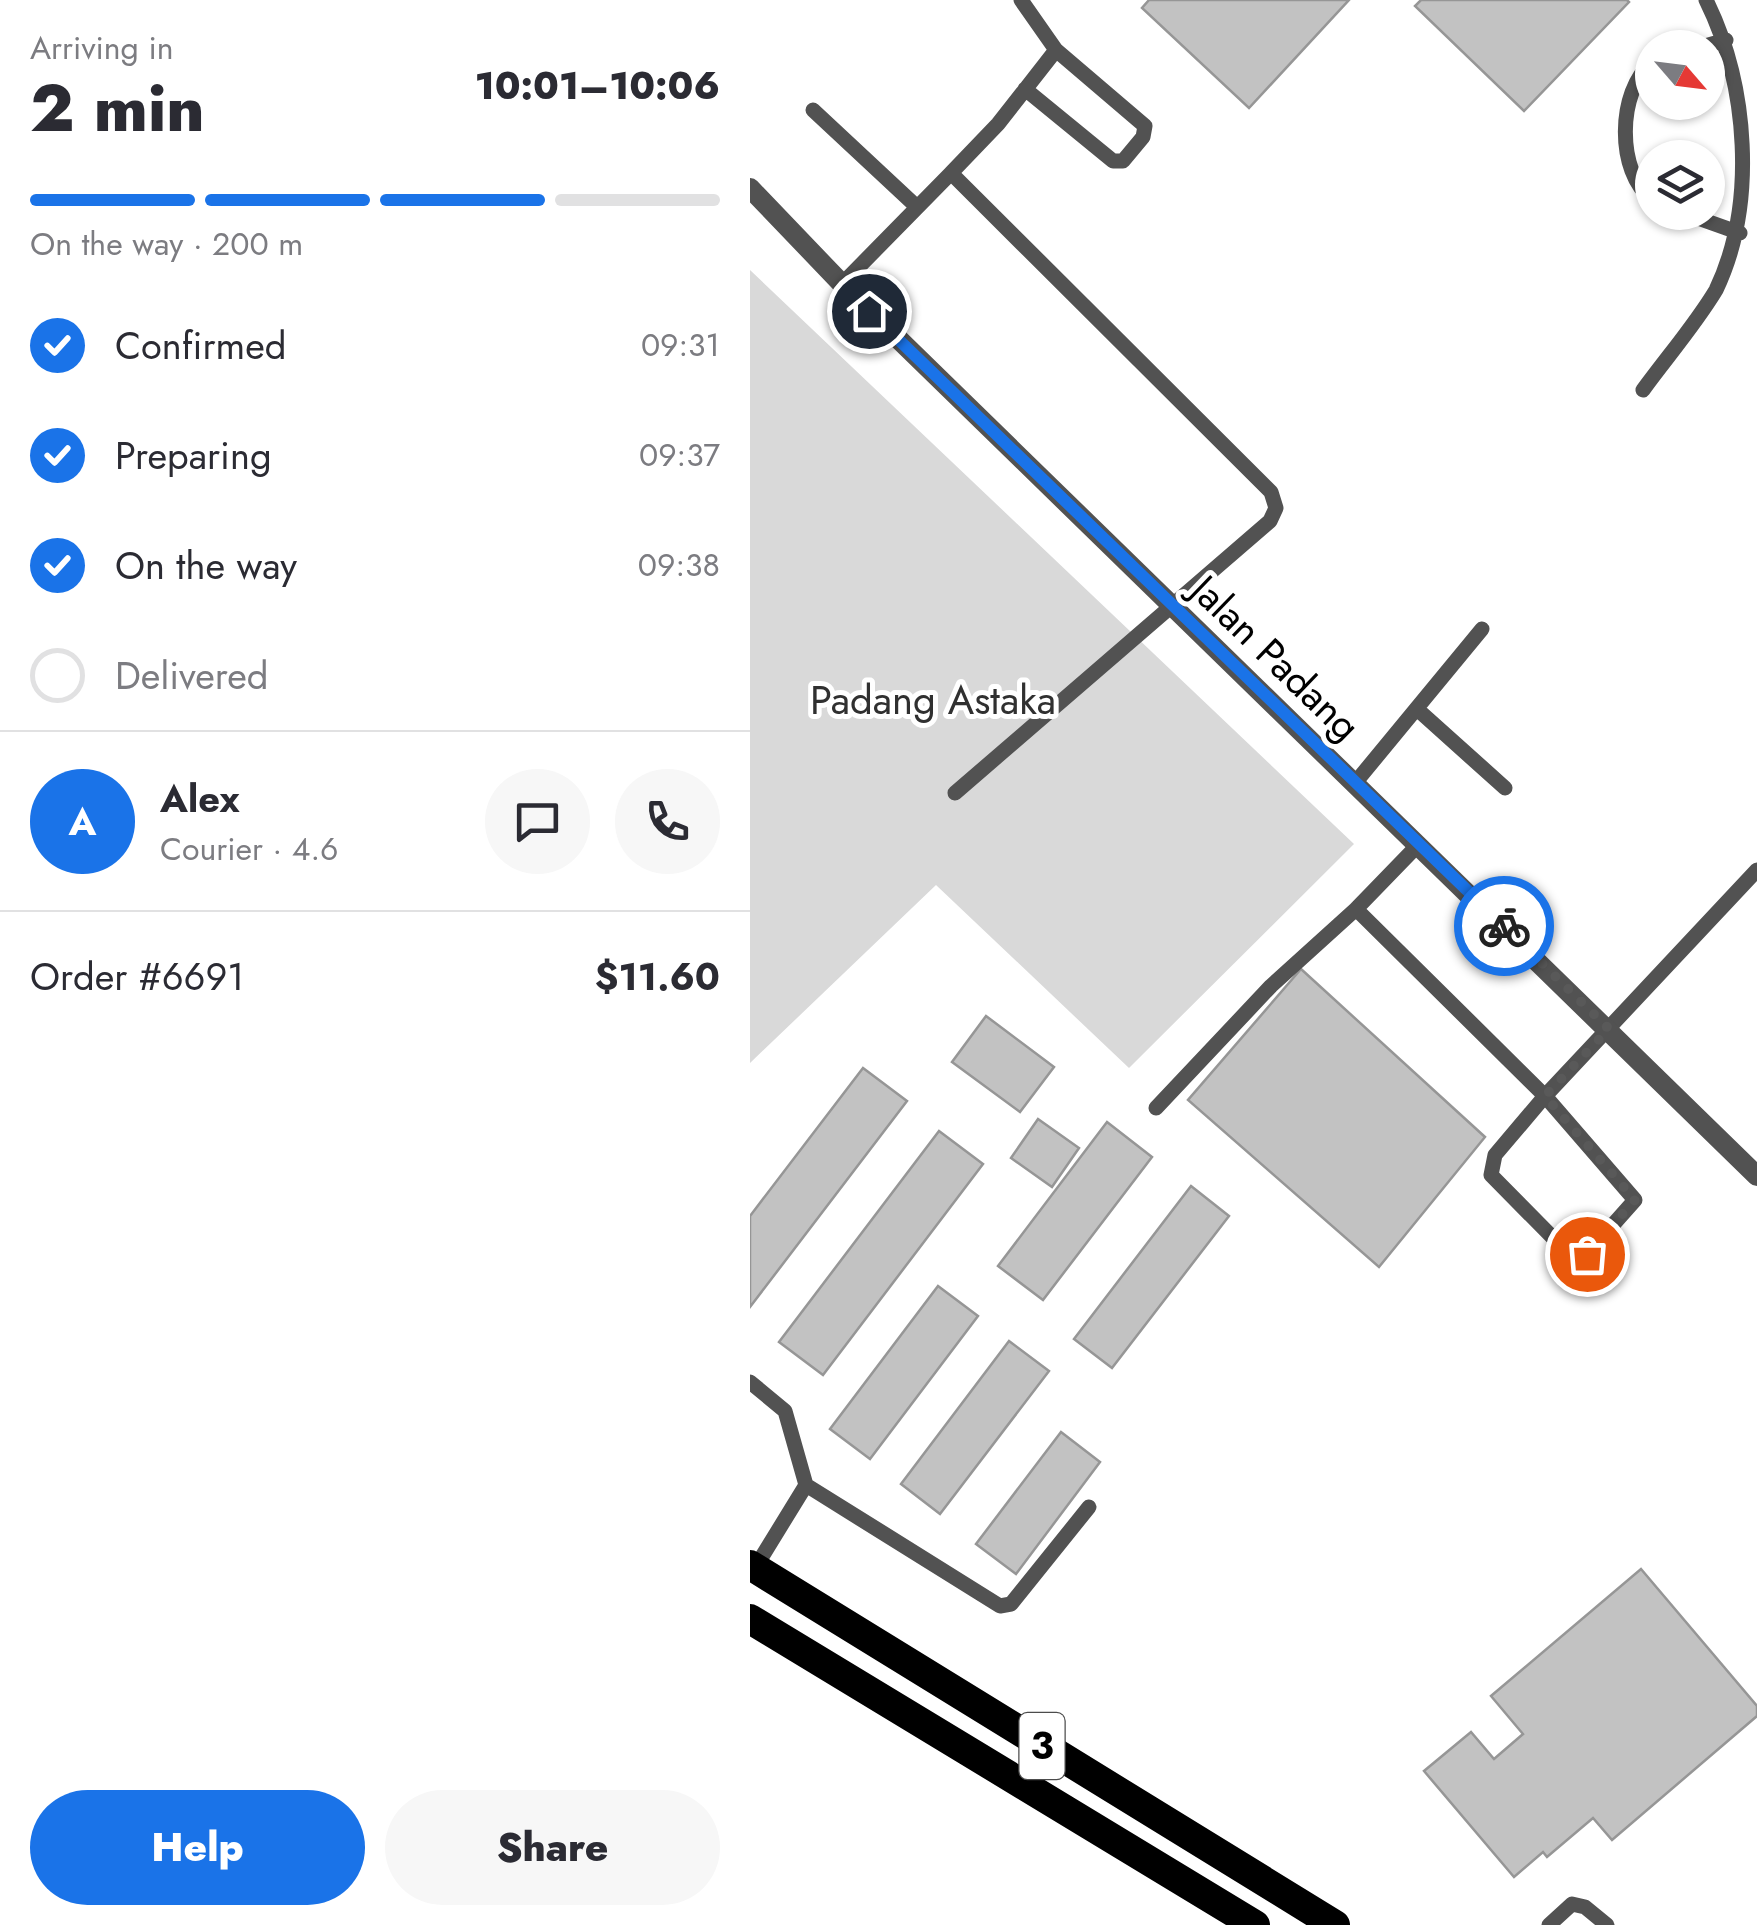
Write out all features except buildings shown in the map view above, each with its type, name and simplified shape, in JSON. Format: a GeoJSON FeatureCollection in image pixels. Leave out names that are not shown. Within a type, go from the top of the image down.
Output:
{"type":"FeatureCollection","features":[{"type":"Feature","properties":{"kind":"highway","name":"3"},"geometry":{"type":"LineString","coordinates":[[753,1567],[1335,1925]]}},
{"type":"Feature","properties":{"kind":"highway","name":"3"},"geometry":{"type":"LineString","coordinates":[[750,1618],[1255,1925]]}},
{"type":"Feature","properties":{"kind":"street","name":"Jalan Padang"},"geometry":{"type":"LineString","coordinates":[[750,188],[842,284],[1757,1176]]}},
{"type":"Feature","properties":{"kind":"lane"},"geometry":{"type":"LineString","coordinates":[[1020,0],[1056,50],[1144,126],[1142,138],[1124,161],[1113,161],[1026,89]]}},
{"type":"Feature","properties":{"kind":"lane"},"geometry":{"type":"LineString","coordinates":[[1643,390],[1718,288],[1740,233],[1746,161],[1742,108],[1726,40],[1706,0]]}},
{"type":"Feature","properties":{"kind":"lane"},"geometry":{"type":"LineString","coordinates":[[842,284],[1026,89],[1056,50]]}},
{"type":"Feature","properties":{"kind":"lane"},"geometry":{"type":"LineString","coordinates":[[1635,86],[1628,154],[1635,181]]}},
{"type":"Feature","properties":{"kind":"lane"},"geometry":{"type":"LineString","coordinates":[[813,110],[917,207]]}},
{"type":"Feature","properties":{"kind":"lane"},"geometry":{"type":"LineString","coordinates":[[950,172],[1271,492],[1276,508],[1270,521],[955,792]]}},
{"type":"Feature","properties":{"kind":"lane"},"geometry":{"type":"LineString","coordinates":[[1725,228],[1740,233]]}},
{"type":"Feature","properties":{"kind":"lane"},"geometry":{"type":"LineString","coordinates":[[1355,783],[1482,629]]}},
{"type":"Feature","properties":{"kind":"lane"},"geometry":{"type":"LineString","coordinates":[[1416,709],[1505,788]]}},
{"type":"Feature","properties":{"kind":"lane"},"geometry":{"type":"LineString","coordinates":[[1156,1108],[1271,986],[1356,910],[1419,844]]}},
{"type":"Feature","properties":{"kind":"lane"},"geometry":{"type":"LineString","coordinates":[[1356,910],[1545,1096],[1635,1200],[1587,1254],[1566,1251],[1491,1175],[1495,1155],[1545,1096],[1757,870]]}},
{"type":"Feature","properties":{"kind":"lane"},"geometry":{"type":"LineString","coordinates":[[750,1382],[784,1411],[806,1485],[1006,1606],[1089,1507]]}},
{"type":"Feature","properties":{"kind":"lane"},"geometry":{"type":"LineString","coordinates":[[753,1567],[806,1485]]}},
{"type":"Feature","properties":{"kind":"lane"},"geometry":{"type":"LineString","coordinates":[[1549,1925],[1572,1904],[1585,1907],[1607,1925]]}},
{"type":"Feature","properties":{"kind":"green space","name":"Padang Astaka"},"geometry":{"type":"Polygon","coordinates":[[[750,270],[1354,844],[1129,1068],[936,885],[750,1063],[750,270]]]}},
{"type":"Feature","properties":{"kind":"way so far"},"geometry":{"type":"LineString","coordinates":[[1504,926],[1609,1029],[1545,1096],[1634,1195],[1633,1206],[1587,1254]]}},
{"type":"Feature","properties":{"kind":"route"},"geometry":{"type":"LineString","coordinates":[[869,311],[1504,926]]}}]}
